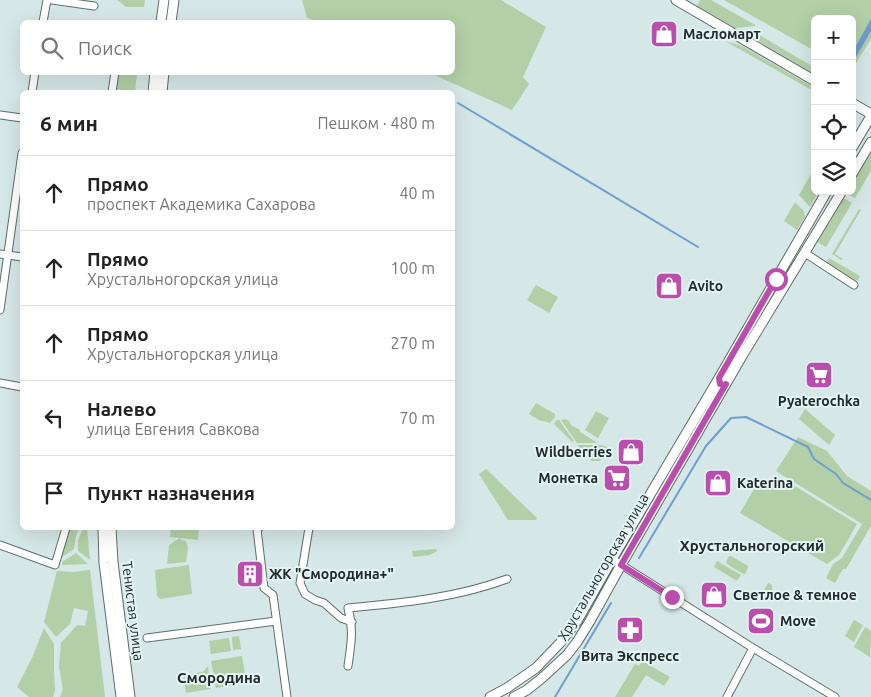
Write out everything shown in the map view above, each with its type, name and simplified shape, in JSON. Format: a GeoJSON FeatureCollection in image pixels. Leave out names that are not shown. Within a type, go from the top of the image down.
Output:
{"type":"FeatureCollection","features":[{"type":"Feature","properties":{"kind":"street"},"geometry":{"type":"LineString","coordinates":[[43,20],[47,0]]}},
{"type":"Feature","properties":{"kind":"street"},"geometry":{"type":"LineString","coordinates":[[52,0],[94,6]]}},
{"type":"Feature","properties":{"kind":"street"},"geometry":{"type":"LineString","coordinates":[[161,20],[164,0]]}},
{"type":"Feature","properties":{"kind":"street"},"geometry":{"type":"LineString","coordinates":[[171,20],[174,0]]}},
{"type":"Feature","properties":{"kind":"street"},"geometry":{"type":"LineString","coordinates":[[679,1],[811,79]]}},
{"type":"Feature","properties":{"kind":"street"},"geometry":{"type":"LineString","coordinates":[[32,90],[35,75]]}},
{"type":"Feature","properties":{"kind":"street"},"geometry":{"type":"LineString","coordinates":[[112,90],[115,75]]}},
{"type":"Feature","properties":{"kind":"street"},"geometry":{"type":"LineString","coordinates":[[153,90],[155,75]]}},
{"type":"Feature","properties":{"kind":"street"},"geometry":{"type":"LineString","coordinates":[[162,90],[164,75]]}},
{"type":"Feature","properties":{"kind":"street"},"geometry":{"type":"LineString","coordinates":[[855,105],[871,115],[856,141]]}},
{"type":"Feature","properties":{"kind":"street"},"geometry":{"type":"LineString","coordinates":[[0,115],[20,118]]}},
{"type":"Feature","properties":{"kind":"street"},"geometry":{"type":"LineString","coordinates":[[856,167],[871,142]]}},
{"type":"Feature","properties":{"kind":"street"},"geometry":{"type":"LineString","coordinates":[[0,310],[4,254],[20,164]]}},
{"type":"Feature","properties":{"kind":"street","name":"Хрустальногорская улица"},"geometry":{"type":"LineString","coordinates":[[511,694],[526,690],[555,667],[572,648],[590,621],[701,427],[758,309],[825,195]]}},
{"type":"Feature","properties":{"kind":"street","name":"Хрустальногорская улица"},"geometry":{"type":"LineString","coordinates":[[511,694],[560,643],[577,621],[692,422],[722,381],[840,195]]}},
{"type":"Feature","properties":{"kind":"street"},"geometry":{"type":"LineString","coordinates":[[804,253],[854,284]]}},
{"type":"Feature","properties":{"kind":"street"},"geometry":{"type":"LineString","coordinates":[[4,254],[20,257]]}},
{"type":"Feature","properties":{"kind":"street"},"geometry":{"type":"LineString","coordinates":[[0,383],[20,387]]}},
{"type":"Feature","properties":{"kind":"street"},"geometry":{"type":"LineString","coordinates":[[692,422],[699,422],[701,427]]}},
{"type":"Feature","properties":{"kind":"street"},"geometry":{"type":"LineString","coordinates":[[0,545],[55,565],[65,530]]}},
{"type":"Feature","properties":{"kind":"street","name":"Тенистая улица"},"geometry":{"type":"LineString","coordinates":[[103,530],[104,563],[121,697]]}},
{"type":"Feature","properties":{"kind":"street","name":"Тенистая улица"},"geometry":{"type":"LineString","coordinates":[[111,530],[113,562],[130,697]]}},
{"type":"Feature","properties":{"kind":"street"},"geometry":{"type":"LineString","coordinates":[[257,530],[264,588],[273,595],[287,697]]}},
{"type":"Feature","properties":{"kind":"street"},"geometry":{"type":"LineString","coordinates":[[309,530],[300,582],[302,588],[305,594],[324,603],[341,618],[352,622]]}},
{"type":"Feature","properties":{"kind":"street"},"geometry":{"type":"LineString","coordinates":[[612,559],[835,697]]}},
{"type":"Feature","properties":{"kind":"street"},"geometry":{"type":"LineString","coordinates":[[348,666],[352,622],[348,608],[448,596],[507,579]]}},
{"type":"Feature","properties":{"kind":"street"},"geometry":{"type":"LineString","coordinates":[[147,638],[276,621]]}},
{"type":"Feature","properties":{"kind":"street"},"geometry":{"type":"LineString","coordinates":[[727,697],[753,648]]}},
{"type":"Feature","properties":{"kind":"street"},"geometry":{"type":"LineString","coordinates":[[490,697],[511,694]]}},
{"type":"Feature","properties":{"kind":"green space"},"geometry":{"type":"Polygon","coordinates":[[[117,0],[145,0],[144,7],[126,7],[117,0]]]}},
{"type":"Feature","properties":{"kind":"green space"},"geometry":{"type":"Polygon","coordinates":[[[302,0],[501,0],[546,27],[523,77],[529,84],[512,110],[434,75],[455,75],[455,20],[312,20],[307,18],[302,0]]]}},
{"type":"Feature","properties":{"kind":"green space"},"geometry":{"type":"Polygon","coordinates":[[[700,0],[711,0],[755,26],[735,28],[697,6],[700,0]]]}},
{"type":"Feature","properties":{"kind":"green space"},"geometry":{"type":"Polygon","coordinates":[[[724,0],[871,0],[871,39],[856,63],[856,15],[811,15],[811,49],[724,0]]]}},
{"type":"Feature","properties":{"kind":"green space"},"geometry":{"type":"Polygon","coordinates":[[[751,30],[811,66],[811,73],[743,32],[751,30]]]}},
{"type":"Feature","properties":{"kind":"green space"},"geometry":{"type":"Polygon","coordinates":[[[725,41],[742,46],[811,86],[811,90],[725,41]]]}},
{"type":"Feature","properties":{"kind":"green space"},"geometry":{"type":"Polygon","coordinates":[[[118,75],[137,75],[135,90],[115,89],[118,75]]]}},
{"type":"Feature","properties":{"kind":"green space"},"geometry":{"type":"Polygon","coordinates":[[[871,153],[871,171],[855,198],[849,195],[856,195],[856,176],[871,153]]]}},
{"type":"Feature","properties":{"kind":"green space"},"geometry":{"type":"Polygon","coordinates":[[[811,174],[811,195],[817,195],[810,207],[799,195],[811,174]]]}},
{"type":"Feature","properties":{"kind":"green space"},"geometry":{"type":"Polygon","coordinates":[[[843,199],[852,203],[826,247],[817,242],[843,199]]]}},
{"type":"Feature","properties":{"kind":"green space"},"geometry":{"type":"Polygon","coordinates":[[[795,202],[804,211],[805,217],[797,230],[784,221],[795,202]]]}},
{"type":"Feature","properties":{"kind":"green space"},"geometry":{"type":"Polygon","coordinates":[[[859,209],[861,210],[835,254],[843,259],[841,260],[832,254],[859,209]]]}},
{"type":"Feature","properties":{"kind":"green space"},"geometry":{"type":"Polygon","coordinates":[[[829,258],[860,276],[858,280],[854,281],[825,264],[829,258]]]}},
{"type":"Feature","properties":{"kind":"green space"},"geometry":{"type":"Polygon","coordinates":[[[536,285],[558,297],[549,313],[527,300],[536,285]]]}},
{"type":"Feature","properties":{"kind":"green space"},"geometry":{"type":"Polygon","coordinates":[[[536,403],[555,414],[550,423],[539,420],[529,414],[536,403]]]}},
{"type":"Feature","properties":{"kind":"green space"},"geometry":{"type":"Polygon","coordinates":[[[805,409],[835,435],[829,445],[799,419],[805,409]]]}},
{"type":"Feature","properties":{"kind":"green space"},"geometry":{"type":"Polygon","coordinates":[[[596,411],[609,418],[598,438],[585,430],[596,411]]]}},
{"type":"Feature","properties":{"kind":"green space"},"geometry":{"type":"Polygon","coordinates":[[[565,419],[596,443],[577,443],[561,420],[565,419]]]}},
{"type":"Feature","properties":{"kind":"green space"},"geometry":{"type":"Polygon","coordinates":[[[559,420],[574,441],[572,442],[554,424],[559,420]]]}},
{"type":"Feature","properties":{"kind":"green space"},"geometry":{"type":"Polygon","coordinates":[[[798,437],[827,451],[847,476],[871,491],[871,526],[846,569],[843,569],[835,583],[826,578],[833,564],[842,558],[862,524],[776,471],[798,437]]]}},
{"type":"Feature","properties":{"kind":"green space"},"geometry":{"type":"Polygon","coordinates":[[[579,445],[601,445],[608,447],[606,457],[599,461],[592,461],[578,447],[579,445]]]}},
{"type":"Feature","properties":{"kind":"green space"},"geometry":{"type":"Polygon","coordinates":[[[486,469],[537,518],[536,520],[508,520],[479,474],[486,469]]]}},
{"type":"Feature","properties":{"kind":"green space"},"geometry":{"type":"Polygon","coordinates":[[[764,483],[772,487],[789,487],[793,485],[857,524],[839,555],[827,564],[740,513],[757,484],[762,487],[764,483]]]}},
{"type":"Feature","properties":{"kind":"green space"},"geometry":{"type":"Polygon","coordinates":[[[69,530],[78,530],[74,549],[61,558],[69,530]]]}},
{"type":"Feature","properties":{"kind":"green space"},"geometry":{"type":"Polygon","coordinates":[[[82,530],[87,530],[90,560],[78,551],[78,541],[82,530]]]}},
{"type":"Feature","properties":{"kind":"green space"},"geometry":{"type":"Polygon","coordinates":[[[171,530],[199,530],[198,540],[170,537],[171,530]]]}},
{"type":"Feature","properties":{"kind":"green space"},"geometry":{"type":"Polygon","coordinates":[[[180,538],[186,541],[188,548],[186,562],[167,564],[169,545],[180,538]]]}},
{"type":"Feature","properties":{"kind":"green space"},"geometry":{"type":"Polygon","coordinates":[[[436,549],[437,551],[430,555],[413,557],[412,551],[436,549]]]}},
{"type":"Feature","properties":{"kind":"green space"},"geometry":{"type":"Polygon","coordinates":[[[76,553],[88,564],[62,565],[62,562],[76,553]]]}},
{"type":"Feature","properties":{"kind":"green space"},"geometry":{"type":"Polygon","coordinates":[[[729,556],[748,566],[745,574],[727,564],[729,556]]]}},
{"type":"Feature","properties":{"kind":"green space"},"geometry":{"type":"Polygon","coordinates":[[[717,561],[741,575],[737,581],[714,567],[717,561]]]}},
{"type":"Feature","properties":{"kind":"green space"},"geometry":{"type":"Polygon","coordinates":[[[189,565],[192,594],[160,599],[157,596],[155,570],[189,565]]]}},
{"type":"Feature","properties":{"kind":"green space"},"geometry":{"type":"Polygon","coordinates":[[[90,570],[105,697],[60,697],[63,689],[59,667],[61,643],[77,625],[85,626],[88,611],[74,608],[70,624],[56,637],[44,622],[57,571],[90,570]]]}},
{"type":"Feature","properties":{"kind":"green space"},"geometry":{"type":"Polygon","coordinates":[[[768,583],[772,585],[773,594],[768,600],[761,596],[768,583]]]}},
{"type":"Feature","properties":{"kind":"green space"},"geometry":{"type":"Polygon","coordinates":[[[854,620],[863,625],[854,642],[845,636],[854,620]]]}},
{"type":"Feature","properties":{"kind":"green space"},"geometry":{"type":"Polygon","coordinates":[[[865,627],[871,631],[870,657],[854,647],[865,627]]]}},
{"type":"Feature","properties":{"kind":"green space"},"geometry":{"type":"Polygon","coordinates":[[[44,628],[54,644],[55,690],[53,697],[29,697],[17,687],[32,658],[44,628]]]}},
{"type":"Feature","properties":{"kind":"green space"},"geometry":{"type":"Polygon","coordinates":[[[239,636],[241,649],[233,650],[232,637],[239,636]]]}},
{"type":"Feature","properties":{"kind":"green space"},"geometry":{"type":"Polygon","coordinates":[[[229,638],[231,651],[211,654],[209,641],[229,638]]]}},
{"type":"Feature","properties":{"kind":"green space"},"geometry":{"type":"Polygon","coordinates":[[[242,656],[246,680],[244,683],[216,688],[211,661],[242,656]]]}},
{"type":"Feature","properties":{"kind":"green space"},"geometry":{"type":"Polygon","coordinates":[[[642,661],[670,677],[664,686],[646,675],[632,697],[615,697],[635,664],[639,666],[642,661]]]}},
{"type":"Feature","properties":{"kind":"green space"},"geometry":{"type":"Polygon","coordinates":[[[208,666],[211,689],[186,693],[183,675],[203,672],[208,666]]]}},
{"type":"Feature","properties":{"kind":"water"},"geometry":{"type":"Polygon","coordinates":[[[871,19],[871,31],[856,57],[856,46],[871,19]]]}},
{"type":"Feature","properties":{"kind":"waterway"},"geometry":{"type":"LineString","coordinates":[[458,103],[698,247]]}},
{"type":"Feature","properties":{"kind":"waterway"},"geometry":{"type":"LineString","coordinates":[[639,558],[706,446],[731,418],[746,417],[808,447],[814,459],[836,474],[843,483],[871,500]]}},
{"type":"Feature","properties":{"kind":"waterway"},"geometry":{"type":"LineString","coordinates":[[555,697],[611,603]]}},
{"type":"Feature","properties":{"kind":"place","name":"Масломарт"},"geometry":{"type":"Point","coordinates":[664,34]}},
{"type":"Feature","properties":{"kind":"place","name":"Avito"},"geometry":{"type":"Point","coordinates":[669,286]}},
{"type":"Feature","properties":{"kind":"place","name":"Pyaterochka"},"geometry":{"type":"Point","coordinates":[819,375]}},
{"type":"Feature","properties":{"kind":"place","name":"Wildberries"},"geometry":{"type":"Point","coordinates":[631,452]}},
{"type":"Feature","properties":{"kind":"place","name":"Монетка"},"geometry":{"type":"Point","coordinates":[617,478]}},
{"type":"Feature","properties":{"kind":"place","name":"Katerina"},"geometry":{"type":"Point","coordinates":[718,483]}},
{"type":"Feature","properties":{"kind":"place","name":"ЖК \"Смородина+\""},"geometry":{"type":"Point","coordinates":[250,574]}},
{"type":"Feature","properties":{"kind":"place","name":"Светлое & темное"},"geometry":{"type":"Point","coordinates":[714,595]}},
{"type":"Feature","properties":{"kind":"place","name":"Move"},"geometry":{"type":"Point","coordinates":[761,621]}},
{"type":"Feature","properties":{"kind":"place","name":"Вита Экспресс"},"geometry":{"type":"Point","coordinates":[630,630]}},
{"type":"Feature","properties":{"kind":"district","name":"Хрустальногорский"},"geometry":{"type":"Point","coordinates":[752,546]}},
{"type":"Feature","properties":{"kind":"district","name":"Смородина"},"geometry":{"type":"Point","coordinates":[219,678]}},
{"type":"Feature","properties":{"kind":"route"},"geometry":{"type":"LineString","coordinates":[[672,597],[621,565],[726,384],[720,384],[719,378],[776,279]]}}]}
